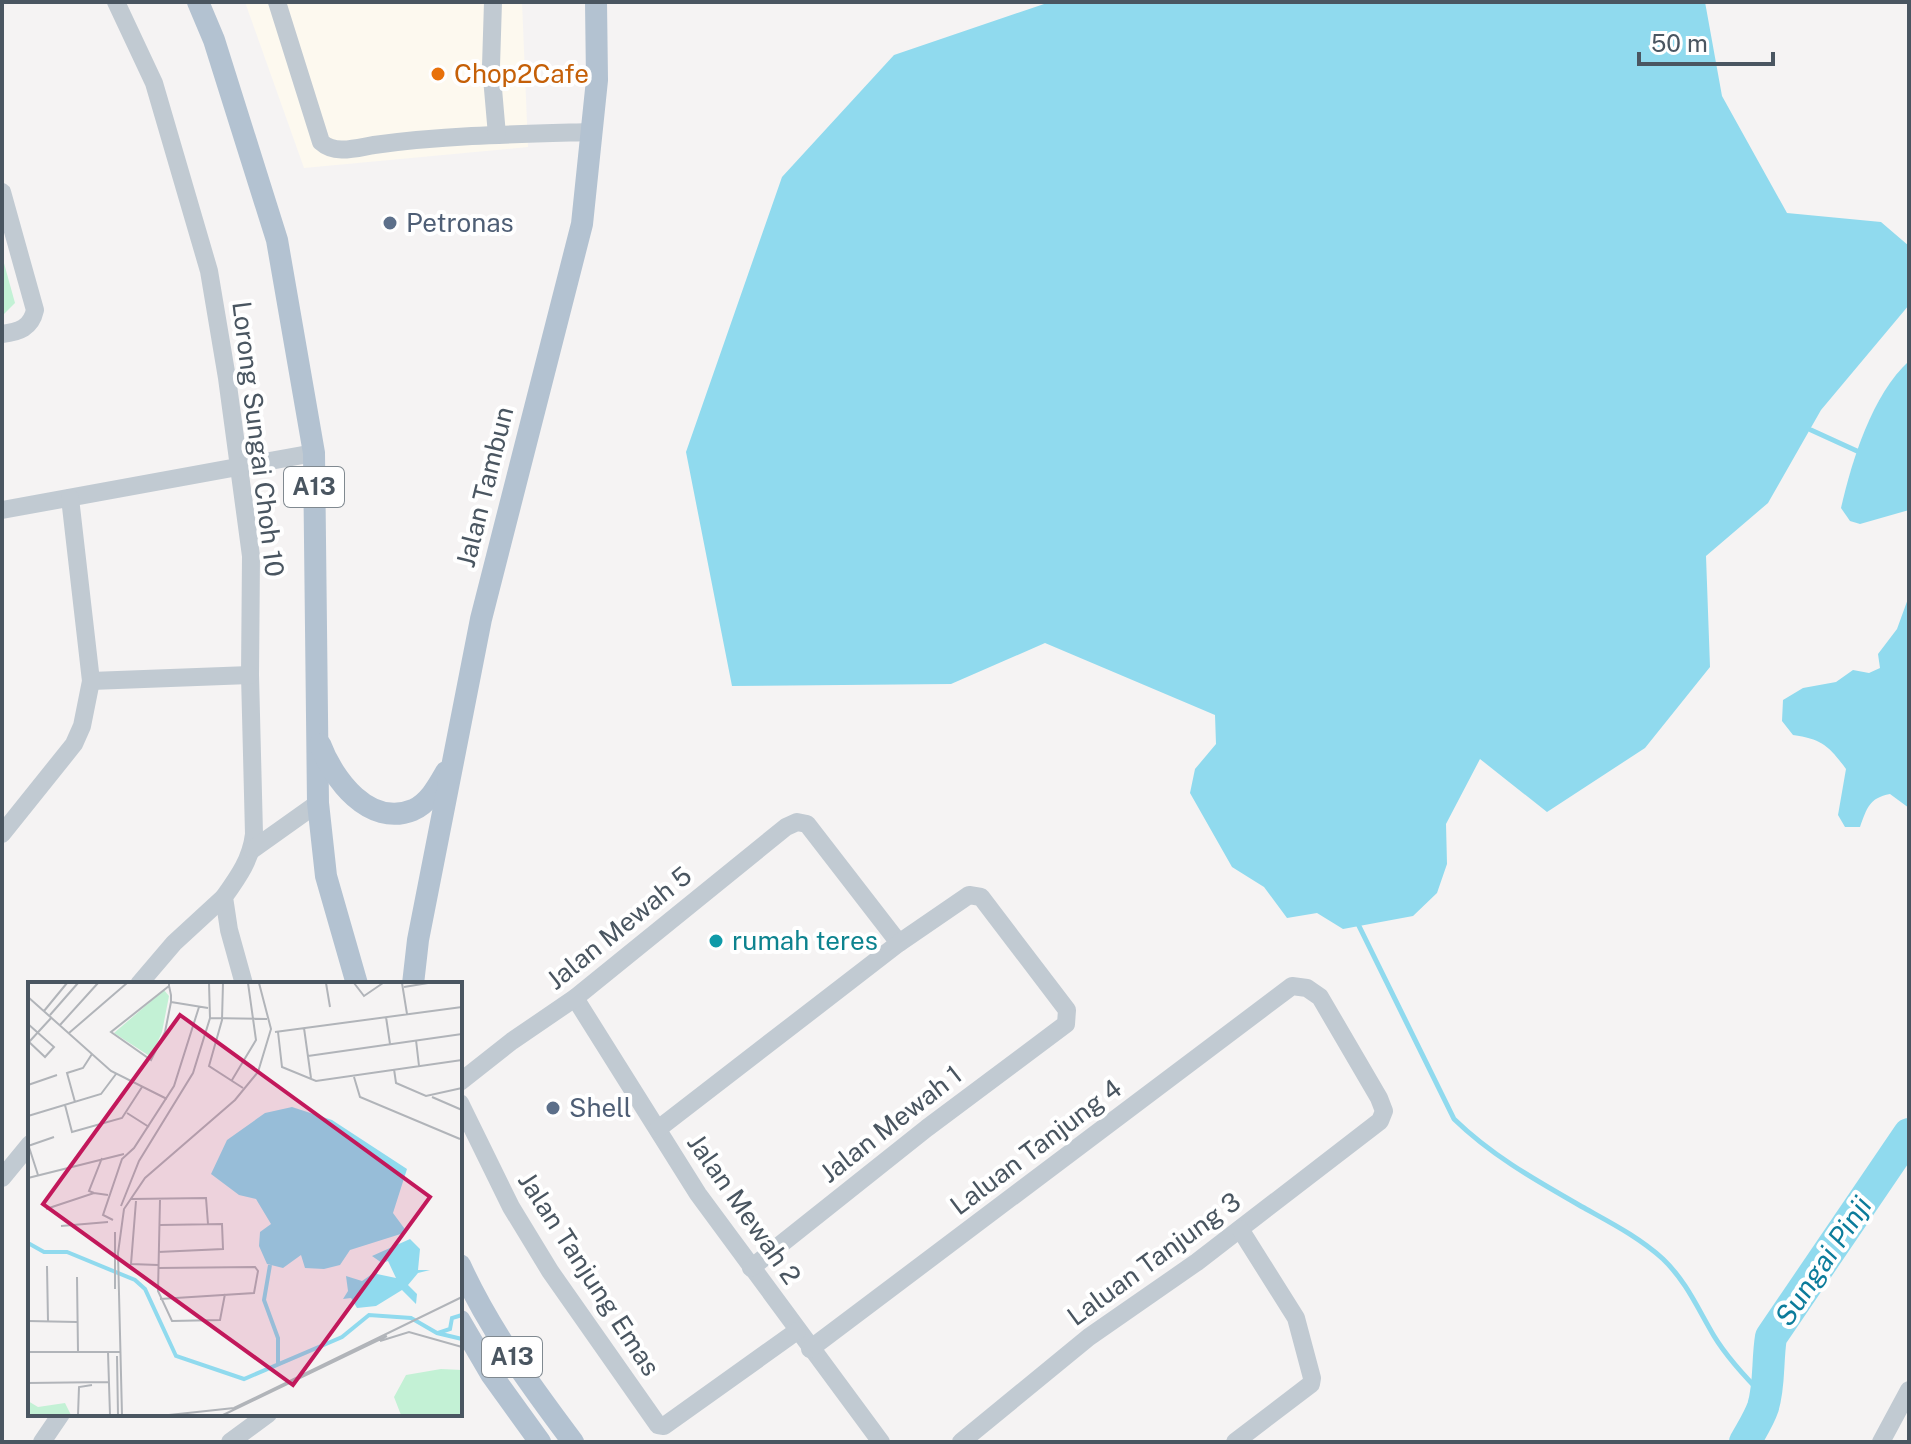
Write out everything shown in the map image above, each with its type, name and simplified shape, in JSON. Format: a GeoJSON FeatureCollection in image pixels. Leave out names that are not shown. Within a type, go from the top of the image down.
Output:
{"type":"FeatureCollection","features":[{"type":"Feature","properties":{"kind":"main road","name":"A13"},"geometry":{"type":"LineString","coordinates":[[198,2],[214,40],[277,240],[314,453],[318,803],[326,876],[356,982]]}},
{"type":"Feature","properties":{"kind":"main road","name":"Jalan Tambun"},"geometry":{"type":"LineString","coordinates":[[413,982],[418,940],[481,619],[582,224],[597,80],[596,2]]}},
{"type":"Feature","properties":{"kind":"main road"},"geometry":{"type":"LineString","coordinates":[[317,736],[339,781],[355,798],[372,809],[387,812],[413,810],[425,802],[454,761]]}},
{"type":"Feature","properties":{"kind":"main road","name":"A13"},"geometry":{"type":"LineString","coordinates":[[462,1270],[476,1301],[506,1349],[573,1442]]}},
{"type":"Feature","properties":{"kind":"main road","name":"A13"},"geometry":{"type":"LineString","coordinates":[[462,1324],[491,1374],[540,1442]]}},
{"type":"Feature","properties":{"kind":"street","name":"Lorong Sungai Choh 10"},"geometry":{"type":"LineString","coordinates":[[116,2],[154,83],[209,271],[251,556],[252,850],[224,897],[174,943],[141,982]]}},
{"type":"Feature","properties":{"kind":"street"},"geometry":{"type":"LineString","coordinates":[[277,2],[321,142],[328,149],[411,140],[592,132]]}},
{"type":"Feature","properties":{"kind":"street"},"geometry":{"type":"LineString","coordinates":[[493,2],[491,66],[497,135]]}},
{"type":"Feature","properties":{"kind":"street"},"geometry":{"type":"LineString","coordinates":[[2,192],[35,310],[33,318],[23,329],[2,334]]}},
{"type":"Feature","properties":{"kind":"street"},"geometry":{"type":"LineString","coordinates":[[2,510],[314,453]]}},
{"type":"Feature","properties":{"kind":"street"},"geometry":{"type":"LineString","coordinates":[[2,834],[74,744],[82,726],[91,681],[70,498]]}},
{"type":"Feature","properties":{"kind":"street"},"geometry":{"type":"LineString","coordinates":[[91,681],[250,675]]}},
{"type":"Feature","properties":{"kind":"street"},"geometry":{"type":"LineString","coordinates":[[252,850],[318,803]]}},
{"type":"Feature","properties":{"kind":"street","name":"Jalan Mewah 5"},"geometry":{"type":"LineString","coordinates":[[462,1079],[575,998],[786,827],[797,822],[807,824],[899,943]]}},
{"type":"Feature","properties":{"kind":"street"},"geometry":{"type":"LineString","coordinates":[[224,897],[229,930],[243,982]]}},
{"type":"Feature","properties":{"kind":"street","name":"Jalan Mewah 1"},"geometry":{"type":"LineString","coordinates":[[751,1268],[927,1128],[1066,1024],[1067,1010],[981,897],[964,897],[899,943]]}},
{"type":"Feature","properties":{"kind":"street"},"geometry":{"type":"LineString","coordinates":[[658,1129],[899,943]]}},
{"type":"Feature","properties":{"kind":"street","name":"Laluan Tanjung 3"},"geometry":{"type":"LineString","coordinates":[[961,1442],[1089,1337],[1240,1229],[1380,1121],[1384,1111],[1379,1098],[1320,997],[1307,988],[1292,986]]}},
{"type":"Feature","properties":{"kind":"street","name":"Laluan Tanjung 4"},"geometry":{"type":"LineString","coordinates":[[810,1349],[1292,986]]}},
{"type":"Feature","properties":{"kind":"street","name":"Jalan Mewah 2"},"geometry":{"type":"LineString","coordinates":[[575,998],[698,1194],[881,1442]]}},
{"type":"Feature","properties":{"kind":"street","name":"Jalan Tanjung Emas"},"geometry":{"type":"LineString","coordinates":[[462,1107],[511,1207],[550,1271],[660,1427],[797,1331]]}},
{"type":"Feature","properties":{"kind":"street"},"geometry":{"type":"LineString","coordinates":[[2,1178],[28,1146]]}},
{"type":"Feature","properties":{"kind":"street"},"geometry":{"type":"LineString","coordinates":[[1235,1442],[1311,1384],[1312,1374],[1296,1318],[1240,1229]]}},
{"type":"Feature","properties":{"kind":"street"},"geometry":{"type":"LineString","coordinates":[[1881,1442],[1909,1390]]}},
{"type":"Feature","properties":{"kind":"street"},"geometry":{"type":"LineString","coordinates":[[42,1442],[60,1416]]}},
{"type":"Feature","properties":{"kind":"street"},"geometry":{"type":"LineString","coordinates":[[230,1442],[265,1416]]}},
{"type":"Feature","properties":{"kind":"shaded area"},"geometry":{"type":"Polygon","coordinates":[[[245,2],[522,2],[528,147],[304,168],[245,2]]]}},
{"type":"Feature","properties":{"kind":"green space"},"geometry":{"type":"Polygon","coordinates":[[[2,256],[15,303],[2,316],[2,256]]]}},
{"type":"Feature","properties":{"kind":"water"},"geometry":{"type":"Polygon","coordinates":[[[1050,2],[1705,2],[1722,96],[1787,213],[1881,222],[1909,246],[1909,305],[1821,410],[1768,503],[1706,556],[1710,667],[1645,748],[1547,812],[1480,759],[1446,824],[1447,864],[1437,893],[1413,916],[1343,929],[1317,913],[1287,918],[1264,887],[1232,867],[1190,793],[1195,769],[1216,744],[1215,715],[1045,643],[951,684],[732,686],[686,452],[782,177],[894,55],[1050,2]]]}},
{"type":"Feature","properties":{"kind":"water"},"geometry":{"type":"Polygon","coordinates":[[[1909,361],[1909,510],[1860,524],[1850,521],[1841,508],[1865,429],[1884,392],[1909,361]]]}},
{"type":"Feature","properties":{"kind":"water"},"geometry":{"type":"Polygon","coordinates":[[[1909,596],[1909,808],[1890,794],[1883,796],[1870,805],[1860,827],[1845,827],[1838,815],[1846,769],[1824,745],[1793,735],[1782,721],[1783,700],[1803,688],[1836,682],[1853,670],[1869,673],[1880,668],[1878,654],[1897,629],[1909,596]]]}},
{"type":"Feature","properties":{"kind":"waterway"},"geometry":{"type":"LineString","coordinates":[[1811,430],[1857,451]]}},
{"type":"Feature","properties":{"kind":"waterway"},"geometry":{"type":"LineString","coordinates":[[1359,926],[1454,1119],[1517,1168],[1626,1232],[1663,1259],[1685,1286],[1725,1353],[1765,1397]]}},
{"type":"Feature","properties":{"kind":"waterway","name":"Sungai Pinji"},"geometry":{"type":"LineString","coordinates":[[1745,1442],[1763,1407],[1771,1337],[1909,1134]]}},
{"type":"Feature","properties":{"kind":"place","name":"Chop2Cafe"},"geometry":{"type":"Point","coordinates":[438,74]}},
{"type":"Feature","properties":{"kind":"place","name":"Petronas"},"geometry":{"type":"Point","coordinates":[390,223]}},
{"type":"Feature","properties":{"kind":"place","name":"rumah teres"},"geometry":{"type":"Point","coordinates":[716,941]}},
{"type":"Feature","properties":{"kind":"place","name":"Shell"},"geometry":{"type":"Point","coordinates":[553,1108]}}]}
